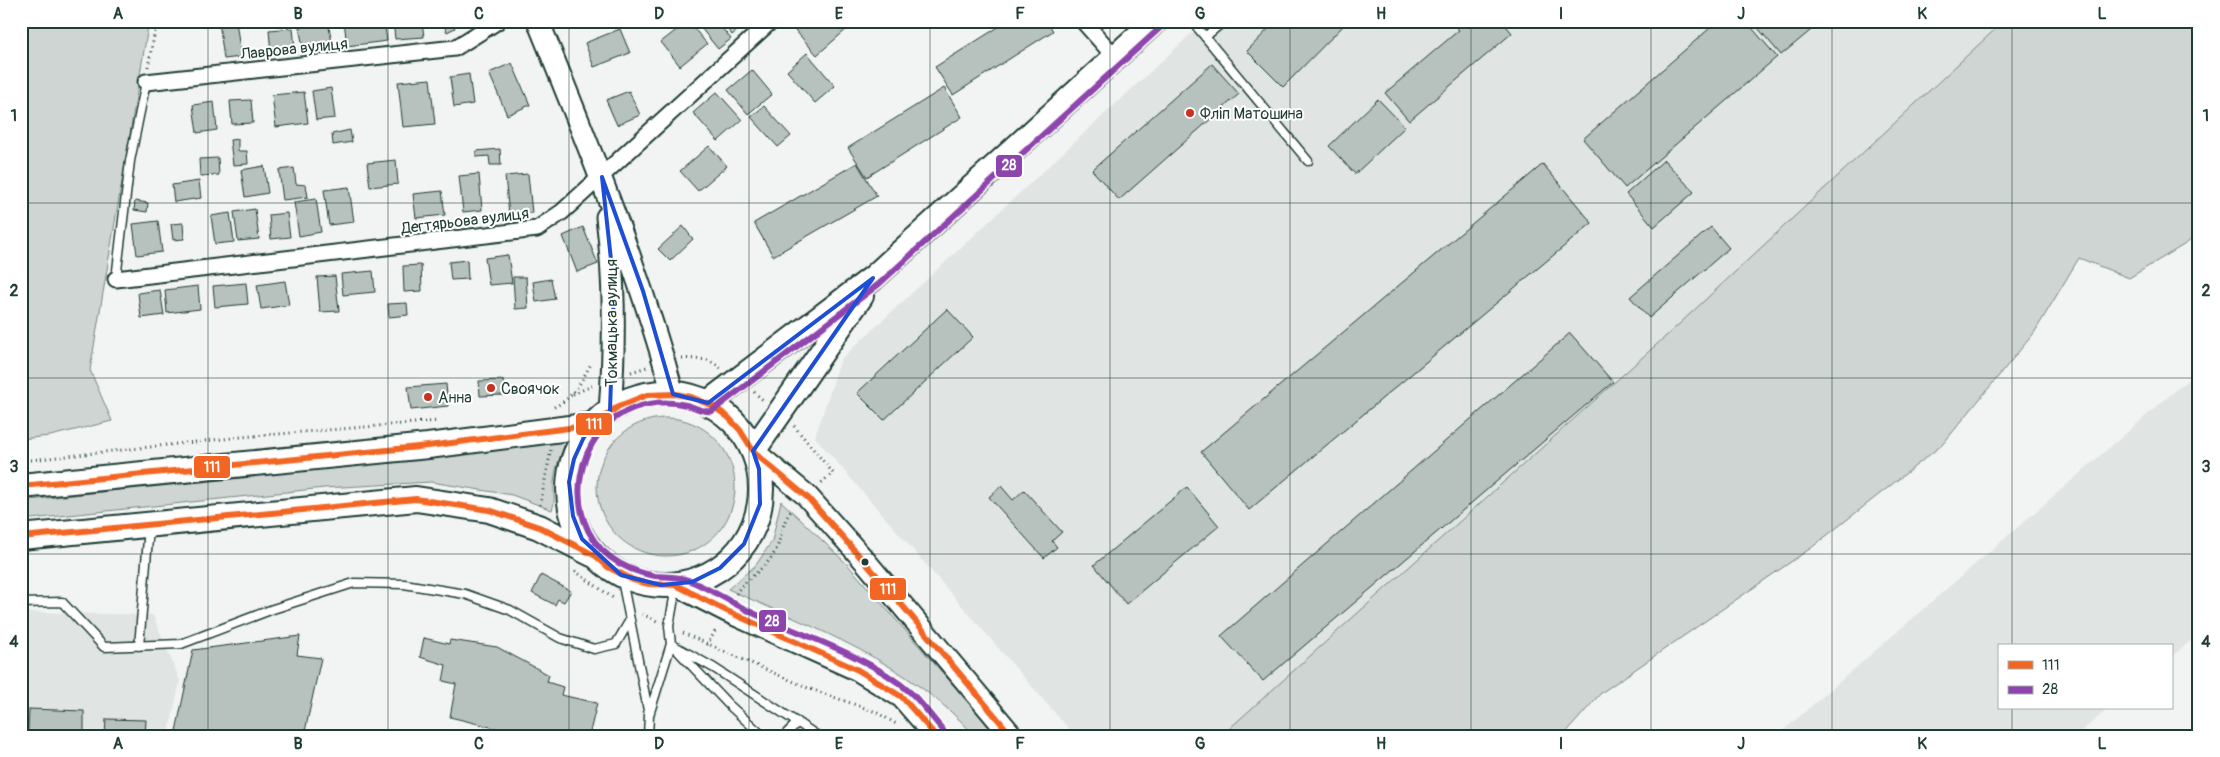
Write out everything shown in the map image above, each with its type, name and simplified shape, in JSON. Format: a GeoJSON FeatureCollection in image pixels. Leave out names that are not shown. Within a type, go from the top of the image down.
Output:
{"type":"FeatureCollection","features":[{"type":"Feature","properties":{"kind":"main road","name":"Токмацька вулиця"},"geometry":{"type":"LineString","coordinates":[[538,21],[602,177],[643,291],[673,394]]}},
{"type":"Feature","properties":{"kind":"main road"},"geometry":{"type":"LineString","coordinates":[[708,403],[873,278],[1155,21]]}},
{"type":"Feature","properties":{"kind":"main road","name":"Токмацька вулиця"},"geometry":{"type":"LineString","coordinates":[[602,177],[614,287],[614,343],[602,418]]}},
{"type":"Feature","properties":{"kind":"main road"},"geometry":{"type":"LineString","coordinates":[[753,451],[873,278]]}},
{"type":"Feature","properties":{"kind":"main road"},"geometry":{"type":"LineString","coordinates":[[21,537],[416,499],[489,510],[539,527],[596,556],[621,574],[649,584],[676,585],[692,582],[720,568],[744,544],[753,528],[760,504],[759,470],[753,451],[735,423],[708,403],[692,397],[673,394],[655,394],[639,397],[602,418],[584,437],[574,459],[569,482],[569,497],[573,516],[582,539],[596,556]]}},
{"type":"Feature","properties":{"kind":"main road"},"geometry":{"type":"LineString","coordinates":[[21,486],[428,446],[602,418]]}},
{"type":"Feature","properties":{"kind":"main road"},"geometry":{"type":"LineString","coordinates":[[753,451],[806,495],[865,561],[1012,736]]}},
{"type":"Feature","properties":{"kind":"main road"},"geometry":{"type":"LineString","coordinates":[[676,585],[727,611],[858,670],[902,697],[936,736]]}},
{"type":"Feature","properties":{"kind":"street","name":"Лаврова вулиця"},"geometry":{"type":"LineString","coordinates":[[146,82],[455,48],[498,21]]}},
{"type":"Feature","properties":{"kind":"street","name":"Дегтярьова вулиця"},"geometry":{"type":"LineString","coordinates":[[116,279],[537,229],[562,212],[602,177],[771,21]]}},
{"type":"Feature","properties":{"kind":"street"},"geometry":{"type":"LineString","coordinates":[[1083,21],[1115,57]]}},
{"type":"Feature","properties":{"kind":"lane"},"geometry":{"type":"LineString","coordinates":[[1192,21],[1308,161]]}},
{"type":"Feature","properties":{"kind":"lane"},"geometry":{"type":"LineString","coordinates":[[1205,37],[1224,21]]}},
{"type":"Feature","properties":{"kind":"lane"},"geometry":{"type":"LineString","coordinates":[[116,279],[130,161],[146,82]]}},
{"type":"Feature","properties":{"kind":"lane"},"geometry":{"type":"LineString","coordinates":[[138,646],[149,525]]}},
{"type":"Feature","properties":{"kind":"lane"},"geometry":{"type":"LineString","coordinates":[[621,574],[649,715],[648,736]]}},
{"type":"Feature","properties":{"kind":"lane"},"geometry":{"type":"LineString","coordinates":[[21,603],[62,602],[104,647],[181,644],[354,583],[404,584],[465,594],[510,610],[560,638],[594,650],[616,644],[630,620]]}},
{"type":"Feature","properties":{"kind":"lane"},"geometry":{"type":"LineString","coordinates":[[649,715],[671,644],[670,626],[676,585]]}},
{"type":"Feature","properties":{"kind":"lane"},"geometry":{"type":"LineString","coordinates":[[671,644],[714,668],[818,736]]}},
{"type":"Feature","properties":{"kind":"lane"},"geometry":{"type":"LineString","coordinates":[[671,644],[728,704],[763,736]]}},
{"type":"Feature","properties":{"kind":"lane"},"geometry":{"type":"LineString","coordinates":[[784,736],[798,722]]}},
{"type":"Feature","properties":{"kind":"path"},"geometry":{"type":"LineString","coordinates":[[146,82],[157,21]]}},
{"type":"Feature","properties":{"kind":"path"},"geometry":{"type":"LineString","coordinates":[[548,410],[563,403],[573,394],[593,360]]}},
{"type":"Feature","properties":{"kind":"path"},"geometry":{"type":"LineString","coordinates":[[21,461],[242,437],[441,421]]}},
{"type":"Feature","properties":{"kind":"highlighted area"},"geometry":{"type":"Polygon","coordinates":[[[602,177],[643,291],[673,394],[708,403],[873,278],[753,451],[759,469],[760,504],[744,544],[720,568],[692,582],[661,585],[621,575],[582,539],[573,516],[569,482],[574,459],[584,437],[610,411],[614,287],[602,177]]]}},
{"type":"Feature","properties":{"kind":"shaded area"},"geometry":{"type":"Polygon","coordinates":[[[21,21],[149,21],[90,370],[112,421],[50,436],[21,439],[21,21]]]}},
{"type":"Feature","properties":{"kind":"shaded area"},"geometry":{"type":"Polygon","coordinates":[[[1205,21],[2004,21],[1675,328],[1221,736],[1075,736],[815,437],[841,359],[1205,21]]]}},
{"type":"Feature","properties":{"kind":"shaded area"},"geometry":{"type":"Polygon","coordinates":[[[2004,21],[2199,21],[2199,232],[2187,243],[2129,278],[2079,258],[2034,333],[1942,445],[1811,548],[1601,693],[1563,736],[1221,736],[1675,328],[2004,21]]]}},
{"type":"Feature","properties":{"kind":"shaded area"},"geometry":{"type":"Polygon","coordinates":[[[2199,370],[2199,634],[2172,656],[2172,644],[1998,644],[1998,710],[2107,710],[2076,736],[1777,736],[2199,370]]]}},
{"type":"Feature","properties":{"kind":"shaded area"},"geometry":{"type":"Polygon","coordinates":[[[666,418],[680,419],[692,423],[704,429],[715,438],[724,449],[730,461],[734,473],[734,501],[730,513],[724,525],[715,536],[704,545],[692,551],[680,555],[666,556],[652,555],[640,551],[628,545],[617,536],[608,525],[602,513],[598,501],[597,487],[598,473],[602,461],[608,449],[617,438],[628,429],[640,423],[652,419],[666,418]]]}},
{"type":"Feature","properties":{"kind":"shaded area"},"geometry":{"type":"Polygon","coordinates":[[[560,440],[564,447],[555,473],[552,510],[512,495],[431,482],[324,488],[21,520],[21,501],[560,440]]]}},
{"type":"Feature","properties":{"kind":"shaded area"},"geometry":{"type":"Polygon","coordinates":[[[781,501],[847,564],[998,736],[975,736],[949,710],[921,687],[891,668],[827,634],[728,589],[756,565],[772,541],[781,501]]]}},
{"type":"Feature","properties":{"kind":"shaded area"},"geometry":{"type":"Polygon","coordinates":[[[21,612],[153,615],[180,681],[168,736],[21,736],[21,612]]]}},
{"type":"Feature","properties":{"kind":"building"},"geometry":{"type":"Polygon","coordinates":[[[236,21],[241,57],[224,59],[219,22],[236,21]]]}},
{"type":"Feature","properties":{"kind":"building"},"geometry":{"type":"Polygon","coordinates":[[[344,21],[384,21],[387,41],[347,46],[344,21]]]}},
{"type":"Feature","properties":{"kind":"building"},"geometry":{"type":"Polygon","coordinates":[[[393,21],[422,21],[424,37],[395,39],[393,21]]]}},
{"type":"Feature","properties":{"kind":"building"},"geometry":{"type":"Polygon","coordinates":[[[442,21],[452,21],[455,28],[447,32],[442,21]]]}},
{"type":"Feature","properties":{"kind":"building"},"geometry":{"type":"Polygon","coordinates":[[[688,21],[707,44],[680,66],[661,42],[688,21]]]}},
{"type":"Feature","properties":{"kind":"building"},"geometry":{"type":"Polygon","coordinates":[[[709,21],[716,21],[731,39],[718,49],[701,28],[709,21]]]}},
{"type":"Feature","properties":{"kind":"building"},"geometry":{"type":"Polygon","coordinates":[[[721,21],[749,21],[732,35],[721,21]]]}},
{"type":"Feature","properties":{"kind":"building"},"geometry":{"type":"Polygon","coordinates":[[[805,21],[842,21],[848,28],[817,55],[795,30],[805,21]]]}},
{"type":"Feature","properties":{"kind":"building"},"geometry":{"type":"Polygon","coordinates":[[[1008,21],[1047,21],[1053,31],[953,95],[935,67],[1008,21]]]}},
{"type":"Feature","properties":{"kind":"building"},"geometry":{"type":"Polygon","coordinates":[[[1276,21],[1348,21],[1283,87],[1247,51],[1276,21]]]}},
{"type":"Feature","properties":{"kind":"building"},"geometry":{"type":"Polygon","coordinates":[[[1451,21],[1502,21],[1512,33],[1409,121],[1385,93],[1459,30],[1451,21]]]}},
{"type":"Feature","properties":{"kind":"building"},"geometry":{"type":"Polygon","coordinates":[[[1718,21],[1746,21],[1777,57],[1625,188],[1583,139],[1718,21]]]}},
{"type":"Feature","properties":{"kind":"building"},"geometry":{"type":"Polygon","coordinates":[[[1752,21],[1822,21],[1781,55],[1752,21]]]}},
{"type":"Feature","properties":{"kind":"building"},"geometry":{"type":"Polygon","coordinates":[[[328,22],[333,47],[304,52],[299,27],[328,22]]]}},
{"type":"Feature","properties":{"kind":"building"},"geometry":{"type":"Polygon","coordinates":[[[293,28],[295,50],[271,53],[269,30],[293,28]]]}},
{"type":"Feature","properties":{"kind":"building"},"geometry":{"type":"Polygon","coordinates":[[[620,29],[630,53],[594,67],[585,43],[620,29]]]}},
{"type":"Feature","properties":{"kind":"building"},"geometry":{"type":"Polygon","coordinates":[[[807,53],[835,86],[815,103],[787,71],[807,53]]]}},
{"type":"Feature","properties":{"kind":"building"},"geometry":{"type":"Polygon","coordinates":[[[512,63],[530,105],[507,115],[489,73],[512,63]]]}},
{"type":"Feature","properties":{"kind":"building"},"geometry":{"type":"Polygon","coordinates":[[[1212,64],[1239,94],[1119,200],[1092,170],[1212,64]]]}},
{"type":"Feature","properties":{"kind":"building"},"geometry":{"type":"Polygon","coordinates":[[[752,70],[772,94],[748,114],[728,90],[752,70]]]}},
{"type":"Feature","properties":{"kind":"building"},"geometry":{"type":"Polygon","coordinates":[[[469,74],[473,104],[454,107],[450,77],[469,74]]]}},
{"type":"Feature","properties":{"kind":"building"},"geometry":{"type":"Polygon","coordinates":[[[430,79],[435,124],[403,127],[398,82],[430,79]]]}},
{"type":"Feature","properties":{"kind":"building"},"geometry":{"type":"Polygon","coordinates":[[[331,88],[335,118],[316,120],[312,91],[331,88]]]}},
{"type":"Feature","properties":{"kind":"building"},"geometry":{"type":"Polygon","coordinates":[[[944,88],[962,117],[867,177],[848,148],[944,88]]]}},
{"type":"Feature","properties":{"kind":"building"},"geometry":{"type":"Polygon","coordinates":[[[629,91],[640,115],[617,125],[606,100],[629,91]]]}},
{"type":"Feature","properties":{"kind":"building"},"geometry":{"type":"Polygon","coordinates":[[[304,92],[308,123],[276,127],[272,95],[304,92]]]}},
{"type":"Feature","properties":{"kind":"building"},"geometry":{"type":"Polygon","coordinates":[[[717,92],[742,120],[718,141],[693,113],[717,92]]]}},
{"type":"Feature","properties":{"kind":"building"},"geometry":{"type":"Polygon","coordinates":[[[1378,99],[1405,127],[1355,174],[1329,146],[1378,99]]]}},
{"type":"Feature","properties":{"kind":"building"},"geometry":{"type":"Polygon","coordinates":[[[251,100],[253,123],[232,124],[230,101],[251,100]]]}},
{"type":"Feature","properties":{"kind":"building"},"geometry":{"type":"Polygon","coordinates":[[[214,102],[217,130],[197,133],[193,105],[214,102]]]}},
{"type":"Feature","properties":{"kind":"building"},"geometry":{"type":"Polygon","coordinates":[[[764,106],[791,136],[778,147],[751,117],[764,106]]]}},
{"type":"Feature","properties":{"kind":"building"},"geometry":{"type":"Polygon","coordinates":[[[350,130],[352,142],[333,145],[332,134],[350,130]]]}},
{"type":"Feature","properties":{"kind":"building"},"geometry":{"type":"Polygon","coordinates":[[[238,139],[238,151],[247,151],[248,164],[233,165],[230,140],[238,139]]]}},
{"type":"Feature","properties":{"kind":"building"},"geometry":{"type":"Polygon","coordinates":[[[709,146],[727,166],[698,191],[680,171],[709,146]]]}},
{"type":"Feature","properties":{"kind":"building"},"geometry":{"type":"Polygon","coordinates":[[[500,149],[501,165],[490,165],[489,156],[476,157],[476,151],[500,149]]]}},
{"type":"Feature","properties":{"kind":"building"},"geometry":{"type":"Polygon","coordinates":[[[218,158],[219,175],[200,176],[199,159],[218,158]]]}},
{"type":"Feature","properties":{"kind":"building"},"geometry":{"type":"Polygon","coordinates":[[[396,160],[398,184],[370,187],[367,163],[396,160]]]}},
{"type":"Feature","properties":{"kind":"building"},"geometry":{"type":"Polygon","coordinates":[[[1664,160],[1694,192],[1654,227],[1626,194],[1664,160]]]}},
{"type":"Feature","properties":{"kind":"building"},"geometry":{"type":"Polygon","coordinates":[[[857,163],[877,196],[773,256],[754,223],[857,163]]]}},
{"type":"Feature","properties":{"kind":"building"},"geometry":{"type":"Polygon","coordinates":[[[1543,164],[1592,223],[1249,510],[1201,452],[1543,164]]]}},
{"type":"Feature","properties":{"kind":"building"},"geometry":{"type":"Polygon","coordinates":[[[264,166],[268,193],[245,197],[241,170],[264,166]]]}},
{"type":"Feature","properties":{"kind":"building"},"geometry":{"type":"Polygon","coordinates":[[[294,168],[296,184],[306,185],[308,197],[283,200],[279,170],[294,168]]]}},
{"type":"Feature","properties":{"kind":"building"},"geometry":{"type":"Polygon","coordinates":[[[479,174],[482,210],[463,212],[459,176],[479,174]]]}},
{"type":"Feature","properties":{"kind":"building"},"geometry":{"type":"Polygon","coordinates":[[[528,174],[532,213],[509,215],[505,176],[528,174]]]}},
{"type":"Feature","properties":{"kind":"building"},"geometry":{"type":"Polygon","coordinates":[[[199,181],[201,198],[174,202],[172,185],[199,181]]]}},
{"type":"Feature","properties":{"kind":"building"},"geometry":{"type":"Polygon","coordinates":[[[349,187],[354,222],[329,225],[324,190],[349,187]]]}},
{"type":"Feature","properties":{"kind":"building"},"geometry":{"type":"Polygon","coordinates":[[[442,191],[445,215],[416,218],[413,194],[442,191]]]}},
{"type":"Feature","properties":{"kind":"building"},"geometry":{"type":"Polygon","coordinates":[[[316,199],[321,232],[299,236],[294,202],[316,199]]]}},
{"type":"Feature","properties":{"kind":"building"},"geometry":{"type":"Polygon","coordinates":[[[135,201],[148,203],[147,212],[134,210],[135,201]]]}},
{"type":"Feature","properties":{"kind":"building"},"geometry":{"type":"Polygon","coordinates":[[[255,209],[259,239],[238,241],[234,212],[255,209]]]}},
{"type":"Feature","properties":{"kind":"building"},"geometry":{"type":"Polygon","coordinates":[[[230,213],[234,242],[215,244],[211,216],[230,213]]]}},
{"type":"Feature","properties":{"kind":"building"},"geometry":{"type":"Polygon","coordinates":[[[287,213],[290,237],[271,239],[269,215],[287,213]]]}},
{"type":"Feature","properties":{"kind":"building"},"geometry":{"type":"Polygon","coordinates":[[[158,221],[162,252],[137,255],[133,224],[158,221]]]}},
{"type":"Feature","properties":{"kind":"building"},"geometry":{"type":"Polygon","coordinates":[[[183,223],[184,239],[173,240],[171,224],[183,223]]]}},
{"type":"Feature","properties":{"kind":"building"},"geometry":{"type":"Polygon","coordinates":[[[683,226],[693,239],[670,261],[658,249],[683,226]]]}},
{"type":"Feature","properties":{"kind":"building"},"geometry":{"type":"Polygon","coordinates":[[[583,227],[598,264],[577,272],[563,236],[583,227]]]}},
{"type":"Feature","properties":{"kind":"building"},"geometry":{"type":"Polygon","coordinates":[[[1711,227],[1729,248],[1649,318],[1630,297],[1711,227]]]}},
{"type":"Feature","properties":{"kind":"building"},"geometry":{"type":"Polygon","coordinates":[[[508,255],[512,283],[489,285],[485,258],[508,255]]]}},
{"type":"Feature","properties":{"kind":"building"},"geometry":{"type":"Polygon","coordinates":[[[467,260],[468,279],[451,280],[449,262],[467,260]]]}},
{"type":"Feature","properties":{"kind":"building"},"geometry":{"type":"Polygon","coordinates":[[[421,265],[422,291],[404,292],[403,266],[421,265]]]}},
{"type":"Feature","properties":{"kind":"building"},"geometry":{"type":"Polygon","coordinates":[[[373,271],[375,292],[343,295],[341,274],[373,271]]]}},
{"type":"Feature","properties":{"kind":"building"},"geometry":{"type":"Polygon","coordinates":[[[335,276],[339,311],[320,312],[317,277],[335,276]]]}},
{"type":"Feature","properties":{"kind":"building"},"geometry":{"type":"Polygon","coordinates":[[[513,277],[526,277],[528,308],[515,309],[513,277]]]}},
{"type":"Feature","properties":{"kind":"building"},"geometry":{"type":"Polygon","coordinates":[[[551,279],[555,299],[536,302],[533,282],[551,279]]]}},
{"type":"Feature","properties":{"kind":"building"},"geometry":{"type":"Polygon","coordinates":[[[285,281],[289,305],[261,309],[257,285],[285,281]]]}},
{"type":"Feature","properties":{"kind":"building"},"geometry":{"type":"Polygon","coordinates":[[[246,283],[248,304],[215,307],[213,286],[246,283]]]}},
{"type":"Feature","properties":{"kind":"building"},"geometry":{"type":"Polygon","coordinates":[[[198,286],[200,309],[167,313],[165,290],[198,286]]]}},
{"type":"Feature","properties":{"kind":"building"},"geometry":{"type":"Polygon","coordinates":[[[160,290],[164,315],[141,318],[138,293],[160,290]]]}},
{"type":"Feature","properties":{"kind":"building"},"geometry":{"type":"Polygon","coordinates":[[[407,303],[408,315],[389,317],[388,304],[407,303]]]}},
{"type":"Feature","properties":{"kind":"building"},"geometry":{"type":"Polygon","coordinates":[[[947,309],[973,337],[884,420],[857,393],[947,309]]]}},
{"type":"Feature","properties":{"kind":"building"},"geometry":{"type":"Polygon","coordinates":[[[1570,333],[1613,382],[1263,681],[1221,636],[1570,333]]]}},
{"type":"Feature","properties":{"kind":"building","name":"Своячок"},"geometry":{"type":"Polygon","coordinates":[[[503,380],[504,395],[480,396],[479,381],[503,380]]]}},
{"type":"Feature","properties":{"kind":"building","name":"Анна"},"geometry":{"type":"Polygon","coordinates":[[[446,384],[448,406],[411,410],[408,387],[446,384]]]}},
{"type":"Feature","properties":{"kind":"building"},"geometry":{"type":"Polygon","coordinates":[[[1001,486],[1013,500],[1024,490],[1062,532],[1052,541],[1057,547],[1044,558],[989,497],[1001,486]]]}},
{"type":"Feature","properties":{"kind":"building"},"geometry":{"type":"Polygon","coordinates":[[[1187,487],[1219,526],[1126,604],[1094,565],[1187,487]]]}},
{"type":"Feature","properties":{"kind":"building"},"geometry":{"type":"Polygon","coordinates":[[[541,575],[571,591],[564,602],[558,599],[555,605],[532,593],[541,575]]]}},
{"type":"Feature","properties":{"kind":"building"},"geometry":{"type":"Polygon","coordinates":[[[300,636],[297,655],[321,658],[304,736],[175,736],[193,650],[300,636]]]}},
{"type":"Feature","properties":{"kind":"building"},"geometry":{"type":"Polygon","coordinates":[[[424,638],[449,644],[450,640],[497,647],[549,675],[547,682],[563,687],[561,695],[597,703],[589,736],[518,736],[519,734],[450,717],[456,684],[443,681],[446,665],[420,657],[424,638]]]}},
{"type":"Feature","properties":{"kind":"building"},"geometry":{"type":"Polygon","coordinates":[[[29,709],[84,711],[84,736],[28,733],[29,709]]]}},
{"type":"Feature","properties":{"kind":"building"},"geometry":{"type":"Polygon","coordinates":[[[106,719],[146,720],[145,736],[105,736],[106,719]]]}},
{"type":"Feature","properties":{"kind":"building"},"geometry":{"type":"Polygon","coordinates":[[[689,729],[725,735],[725,736],[689,736],[689,729]]]}},
{"type":"Feature","properties":{"kind":"transit line","name":"28"},"geometry":{"type":"LineString","coordinates":[[943,730],[911,693],[876,668],[814,638],[753,613],[688,580],[643,573],[615,561],[594,540],[584,520],[580,498],[581,476],[587,454],[598,435],[614,419],[634,408],[647,404],[667,403],[712,411],[879,284],[1161,27]]}},
{"type":"Feature","properties":{"kind":"transit line","name":"111"},"geometry":{"type":"LineString","coordinates":[[21,486],[428,446],[593,425],[619,406],[647,395],[676,394],[691,397],[713,406],[728,417],[740,430],[759,457],[808,498],[886,586],[1012,736]]}},
{"type":"Feature","properties":{"kind":"transit line","name":"111"},"geometry":{"type":"LineString","coordinates":[[21,537],[416,499],[489,510],[539,527],[596,556],[608,567],[633,580],[649,584],[676,585],[727,611],[858,670],[902,697],[936,736]]}},
{"type":"Feature","properties":{"kind":"place","name":"Фліп Матошина"},"geometry":{"type":"Point","coordinates":[1190,113]}},
{"type":"Feature","properties":{"kind":"place","name":"Своячок"},"geometry":{"type":"Point","coordinates":[491,388]}},
{"type":"Feature","properties":{"kind":"place","name":"Анна"},"geometry":{"type":"Point","coordinates":[428,397]}}]}
